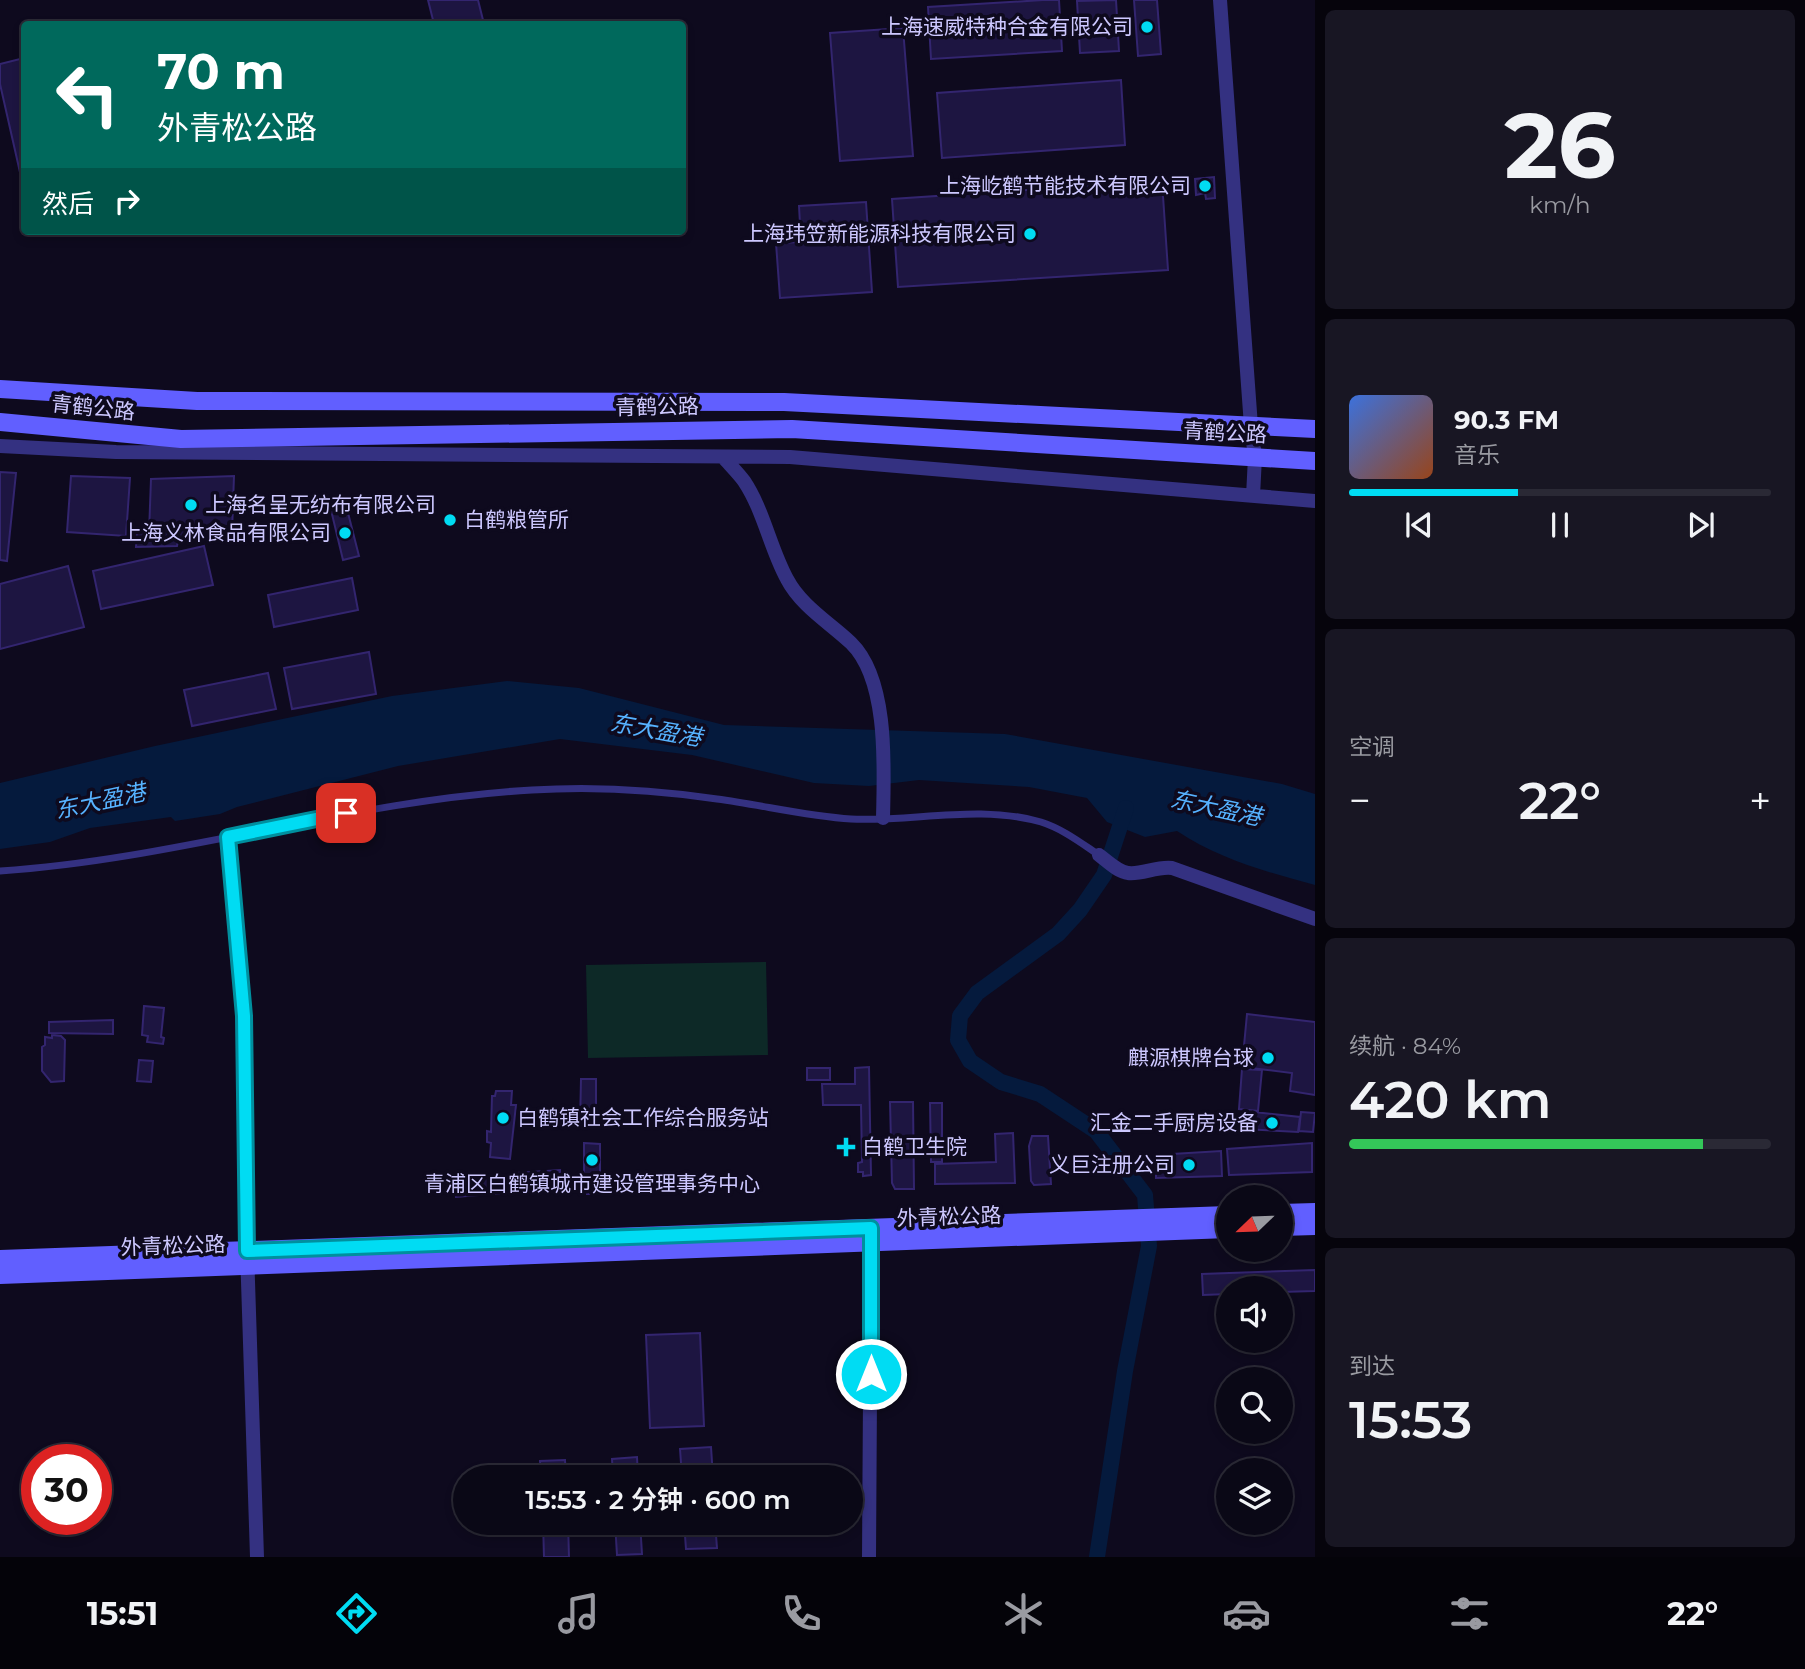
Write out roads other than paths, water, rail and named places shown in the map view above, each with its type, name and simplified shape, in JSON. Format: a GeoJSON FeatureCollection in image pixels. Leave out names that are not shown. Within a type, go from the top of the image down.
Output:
{"type":"FeatureCollection","features":[{"type":"Feature","properties":{"kind":"main road","name":"青鹤公路"},"geometry":{"type":"LineString","coordinates":[[0,389],[197,401],[785,402],[1315,429]]}},
{"type":"Feature","properties":{"kind":"main road","name":"青鹤公路"},"geometry":{"type":"LineString","coordinates":[[0,422],[181,439],[792,429],[1315,461]]}},
{"type":"Feature","properties":{"kind":"main road"},"geometry":{"type":"LineString","coordinates":[[1293,1213],[1315,1212]]}},
{"type":"Feature","properties":{"kind":"main road","name":"外青松公路"},"geometry":{"type":"LineString","coordinates":[[1158,1225],[1216,1217]]}},
{"type":"Feature","properties":{"kind":"main road","name":"外青松公路"},"geometry":{"type":"LineString","coordinates":[[0,1275],[247,1259],[871,1235],[1138,1225],[1216,1228]]}},
{"type":"Feature","properties":{"kind":"main road"},"geometry":{"type":"LineString","coordinates":[[1293,1227],[1315,1226]]}},
{"type":"Feature","properties":{"kind":"main road","name":"外青松公路"},"geometry":{"type":"LineString","coordinates":[[0,1259],[144,1252],[247,1259]]}},
{"type":"Feature","properties":{"kind":"street"},"geometry":{"type":"LineString","coordinates":[[1220,0],[1255,457],[1253,496]]}},
{"type":"Feature","properties":{"kind":"street"},"geometry":{"type":"LineString","coordinates":[[0,446],[116,452],[790,457],[1315,501]]}},
{"type":"Feature","properties":{"kind":"street"},"geometry":{"type":"LineString","coordinates":[[723,457],[743,480],[753,497],[788,582],[864,659],[873,682],[880,719],[883,818]]}},
{"type":"Feature","properties":{"kind":"street"},"geometry":{"type":"LineString","coordinates":[[228,837],[244,1016],[247,1259],[257,1557]]}},
{"type":"Feature","properties":{"kind":"street"},"geometry":{"type":"LineString","coordinates":[[1099,855],[1124,873],[1160,867],[1172,868],[1315,919]]}},
{"type":"Feature","properties":{"kind":"street"},"geometry":{"type":"LineString","coordinates":[[869,1557],[871,1235]]}},
{"type":"Feature","properties":{"kind":"lane"},"geometry":{"type":"LineString","coordinates":[[0,871],[103,860],[405,804],[534,790],[662,792],[852,819],[979,815],[1041,822],[1068,833],[1099,855]]}},
{"type":"Feature","properties":{"kind":"water","name":"东大盈港"},"geometry":{"type":"Polygon","coordinates":[[[507,681],[579,688],[724,725],[1005,734],[1282,784],[1315,794],[1315,885],[1226,857],[1177,831],[1145,837],[1107,822],[1087,798],[1029,787],[919,780],[869,786],[814,783],[692,755],[560,739],[398,766],[237,807],[220,814],[175,821],[171,817],[90,828],[50,842],[0,849],[0,783],[155,746],[392,696],[507,681]]]}},
{"type":"Feature","properties":{"kind":"waterway"},"geometry":{"type":"LineString","coordinates":[[1097,1557],[1125,1371],[1149,1246],[1145,1195],[1096,1131],[1040,1094],[1001,1082],[970,1061],[958,1040],[960,1016],[977,993],[1058,934],[1080,910],[1104,875],[1126,808]]}},
{"type":"Feature","properties":{"kind":"place","name":"上海速威特种合金有限公司"},"geometry":{"type":"Point","coordinates":[1147,27]}},
{"type":"Feature","properties":{"kind":"place","name":"上海屹鹤节能技术有限公司"},"geometry":{"type":"Point","coordinates":[1205,186]}},
{"type":"Feature","properties":{"kind":"place","name":"上海玮笠新能源科技有限公司"},"geometry":{"type":"Point","coordinates":[1030,234]}},
{"type":"Feature","properties":{"kind":"place","name":"上海名呈无纺布有限公司"},"geometry":{"type":"Point","coordinates":[191,505]}},
{"type":"Feature","properties":{"kind":"place","name":"白鹤粮管所"},"geometry":{"type":"Point","coordinates":[450,520]}},
{"type":"Feature","properties":{"kind":"place","name":"上海义林食品有限公司"},"geometry":{"type":"Point","coordinates":[345,533]}},
{"type":"Feature","properties":{"kind":"place","name":"麒源棋牌台球"},"geometry":{"type":"Point","coordinates":[1268,1058]}},
{"type":"Feature","properties":{"kind":"place","name":"白鹤镇社会工作综合服务站"},"geometry":{"type":"Point","coordinates":[503,1118]}},
{"type":"Feature","properties":{"kind":"place","name":"汇金二手厨房设备"},"geometry":{"type":"Point","coordinates":[1272,1123]}},
{"type":"Feature","properties":{"kind":"place","name":"白鹤卫生院"},"geometry":{"type":"Point","coordinates":[846,1147]}},
{"type":"Feature","properties":{"kind":"place","name":"青浦区白鹤镇城市建设管理事务中心"},"geometry":{"type":"Point","coordinates":[592,1160]}},
{"type":"Feature","properties":{"kind":"place","name":"义巨注册公司"},"geometry":{"type":"Point","coordinates":[1189,1165]}}]}
